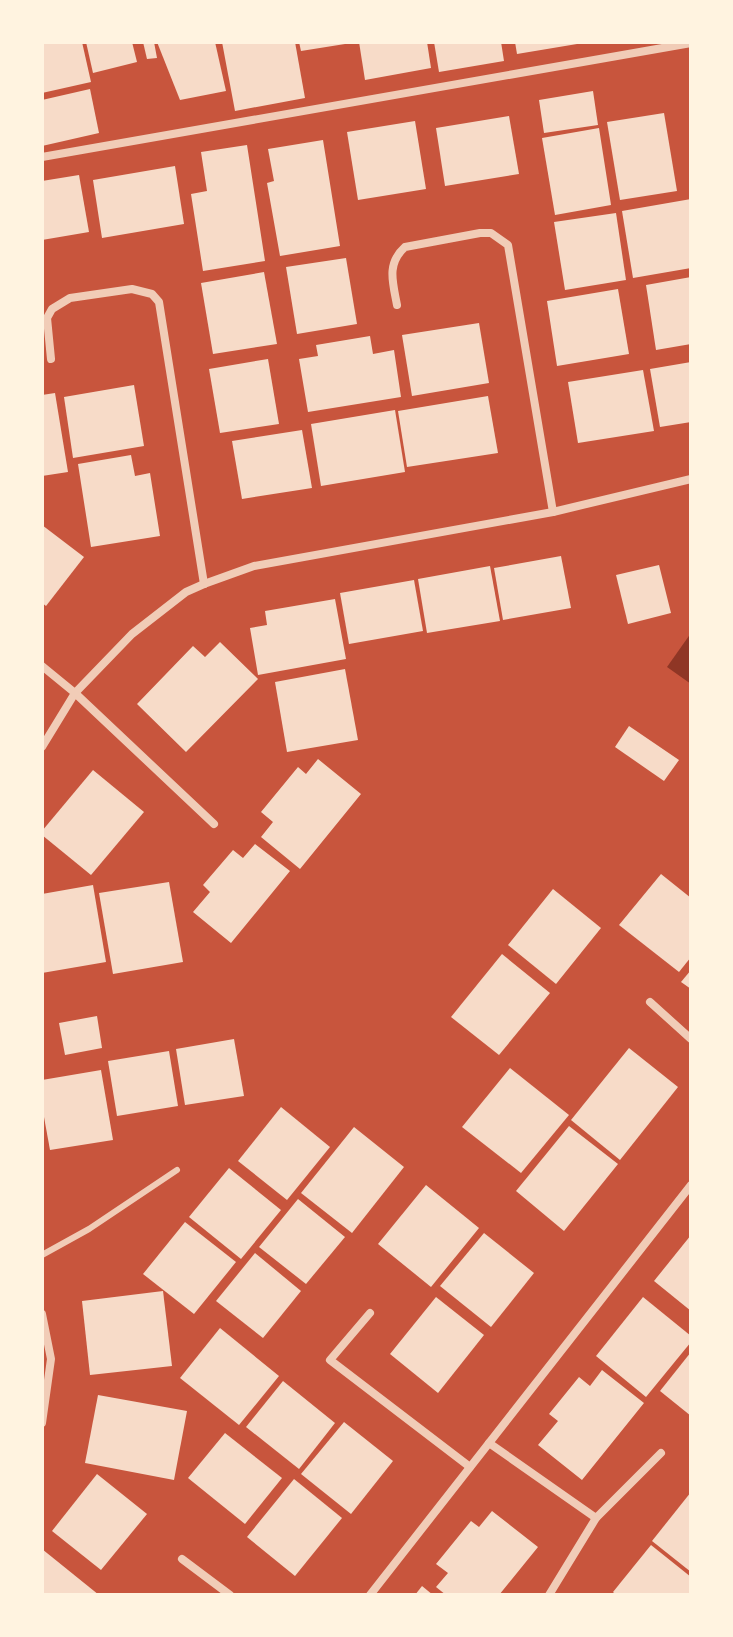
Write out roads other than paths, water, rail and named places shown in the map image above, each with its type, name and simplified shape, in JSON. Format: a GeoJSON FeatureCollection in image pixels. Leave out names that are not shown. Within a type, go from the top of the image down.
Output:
{"type":"FeatureCollection","features":[{"type":"Feature","properties":{"kind":"street"},"geometry":{"type":"LineString","coordinates":[[42,157],[691,43]]}},
{"type":"Feature","properties":{"kind":"street"},"geometry":{"type":"LineString","coordinates":[[397,305],[392,264],[396,254],[405,247],[480,233],[491,233],[508,245],[553,512]]}},
{"type":"Feature","properties":{"kind":"street"},"geometry":{"type":"LineString","coordinates":[[51,359],[47,318],[60,302],[132,289],[152,294],[159,302],[204,584]]}},
{"type":"Feature","properties":{"kind":"street"},"geometry":{"type":"LineString","coordinates":[[42,747],[75,693],[132,634],[186,592],[204,584],[254,566],[553,512],[691,479]]}},
{"type":"Feature","properties":{"kind":"street"},"geometry":{"type":"LineString","coordinates":[[42,666],[75,693],[214,824]]}},
{"type":"Feature","properties":{"kind":"street"},"geometry":{"type":"LineString","coordinates":[[650,1002],[691,1039]]}},
{"type":"Feature","properties":{"kind":"street"},"geometry":{"type":"LineString","coordinates":[[370,1595],[691,1185]]}},
{"type":"Feature","properties":{"kind":"street"},"geometry":{"type":"LineString","coordinates":[[370,1313],[330,1360],[470,1467]]}},
{"type":"Feature","properties":{"kind":"street"},"geometry":{"type":"LineString","coordinates":[[42,1314],[51,1359],[42,1423]]}},
{"type":"Feature","properties":{"kind":"street"},"geometry":{"type":"LineString","coordinates":[[489,1443],[596,1518]]}},
{"type":"Feature","properties":{"kind":"street"},"geometry":{"type":"LineString","coordinates":[[549,1595],[596,1518],[661,1453]]}},
{"type":"Feature","properties":{"kind":"street"},"geometry":{"type":"LineString","coordinates":[[182,1559],[230,1595]]}},
{"type":"Feature","properties":{"kind":"lane"},"geometry":{"type":"LineString","coordinates":[[42,1255],[89,1229],[177,1170]]}}]}
